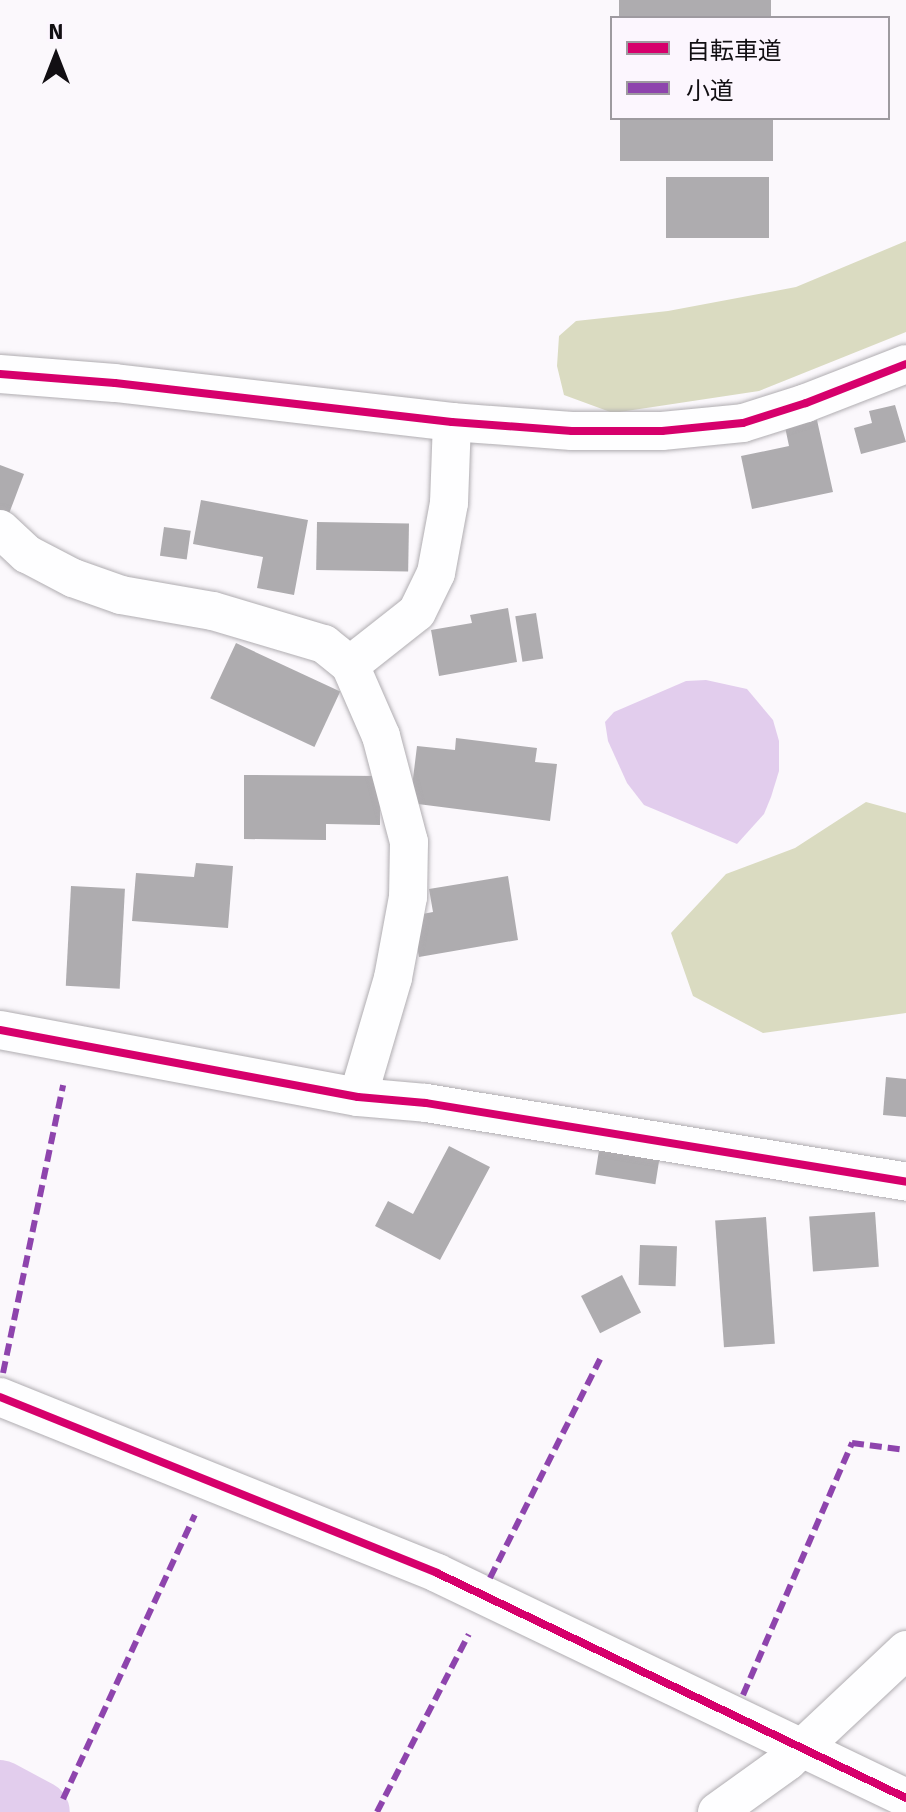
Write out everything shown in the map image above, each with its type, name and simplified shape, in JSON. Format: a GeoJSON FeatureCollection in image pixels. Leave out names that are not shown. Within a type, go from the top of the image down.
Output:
{"type":"FeatureCollection","features":[{"type":"Feature","properties":{"kind":"street"},"geometry":{"type":"LineString","coordinates":[[0,374],[115,383],[452,422],[572,431],[662,431],[743,423],[806,403],[906,364]]}},
{"type":"Feature","properties":{"kind":"street"},"geometry":{"type":"LineString","coordinates":[[350,665],[417,612],[436,573],[449,503],[452,422]]}},
{"type":"Feature","properties":{"kind":"street"},"geometry":{"type":"LineString","coordinates":[[0,529],[27,554],[73,578],[121,595],[213,611],[324,644],[350,665],[381,736],[409,842],[408,897],[393,978],[358,1097]]}},
{"type":"Feature","properties":{"kind":"street"},"geometry":{"type":"LineString","coordinates":[[0,1030],[358,1097],[426,1103],[906,1182]]}},
{"type":"Feature","properties":{"kind":"street"},"geometry":{"type":"LineString","coordinates":[[0,1397],[437,1573],[906,1798]]}},
{"type":"Feature","properties":{"kind":"street"},"geometry":{"type":"LineString","coordinates":[[717,1812],[803,1748],[906,1650]]}},
{"type":"Feature","properties":{"kind":"green space"},"geometry":{"type":"Polygon","coordinates":[[[906,241],[906,332],[759,391],[613,413],[564,395],[557,366],[559,336],[576,321],[668,311],[796,287],[906,241]]]}},
{"type":"Feature","properties":{"kind":"green space"},"geometry":{"type":"Polygon","coordinates":[[[866,802],[906,813],[906,1013],[763,1033],[693,996],[671,933],[726,874],[795,848],[866,802]]]}},
{"type":"Feature","properties":{"kind":"shaded area"},"geometry":{"type":"Polygon","coordinates":[[[706,680],[747,689],[773,720],[779,741],[779,771],[771,797],[764,814],[737,844],[644,805],[627,783],[608,741],[605,722],[614,712],[686,681],[706,680]]]}},
{"type":"Feature","properties":{"kind":"building"},"geometry":{"type":"Polygon","coordinates":[[[619,0],[771,0],[771,16],[619,16],[619,0]]]}},
{"type":"Feature","properties":{"kind":"building"},"geometry":{"type":"Polygon","coordinates":[[[620,120],[773,120],[773,161],[620,161],[620,120]]]}},
{"type":"Feature","properties":{"kind":"building"},"geometry":{"type":"Polygon","coordinates":[[[666,177],[769,177],[769,238],[666,238],[666,177]]]}},
{"type":"Feature","properties":{"kind":"building"},"geometry":{"type":"Polygon","coordinates":[[[895,405],[906,442],[861,454],[854,428],[872,423],[869,411],[895,405]]]}},
{"type":"Feature","properties":{"kind":"building"},"geometry":{"type":"Polygon","coordinates":[[[817,420],[833,492],[752,509],[741,456],[789,446],[785,427],[817,420]]]}},
{"type":"Feature","properties":{"kind":"building"},"geometry":{"type":"Polygon","coordinates":[[[0,465],[24,474],[7,519],[0,516],[0,465]]]}},
{"type":"Feature","properties":{"kind":"building"},"geometry":{"type":"Polygon","coordinates":[[[201,500],[308,520],[294,595],[257,588],[263,557],[193,544],[201,500]]]}},
{"type":"Feature","properties":{"kind":"building"},"geometry":{"type":"Polygon","coordinates":[[[317,522],[409,524],[408,572],[316,570],[317,522]]]}},
{"type":"Feature","properties":{"kind":"building"},"geometry":{"type":"Polygon","coordinates":[[[164,527],[191,531],[187,559],[160,556],[164,527]]]}},
{"type":"Feature","properties":{"kind":"building"},"geometry":{"type":"Polygon","coordinates":[[[508,608],[517,662],[439,676],[431,630],[472,623],[470,615],[508,608]]]}},
{"type":"Feature","properties":{"kind":"building"},"geometry":{"type":"Polygon","coordinates":[[[536,613],[543,658],[522,662],[515,616],[536,613]]]}},
{"type":"Feature","properties":{"kind":"building"},"geometry":{"type":"Polygon","coordinates":[[[236,643],[340,692],[314,747],[210,698],[236,643]]]}},
{"type":"Feature","properties":{"kind":"building"},"geometry":{"type":"Polygon","coordinates":[[[456,738],[537,748],[535,762],[557,764],[550,821],[410,803],[417,746],[455,750],[456,738]]]}},
{"type":"Feature","properties":{"kind":"building"},"geometry":{"type":"Polygon","coordinates":[[[244,775],[380,776],[380,825],[326,824],[326,840],[244,839],[244,775]]]}},
{"type":"Feature","properties":{"kind":"building"},"geometry":{"type":"Polygon","coordinates":[[[196,863],[233,866],[228,928],[132,921],[136,873],[194,877],[196,863]]]}},
{"type":"Feature","properties":{"kind":"building"},"geometry":{"type":"Polygon","coordinates":[[[508,876],[518,940],[419,957],[412,916],[433,912],[429,889],[508,876]]]}},
{"type":"Feature","properties":{"kind":"building"},"geometry":{"type":"Polygon","coordinates":[[[71,886],[125,889],[120,989],[66,986],[71,886]]]}},
{"type":"Feature","properties":{"kind":"building"},"geometry":{"type":"Polygon","coordinates":[[[886,1077],[906,1079],[906,1117],[883,1115],[886,1077]]]}},
{"type":"Feature","properties":{"kind":"building"},"geometry":{"type":"Polygon","coordinates":[[[600,1144],[660,1154],[655,1184],[595,1175],[600,1144]]]}},
{"type":"Feature","properties":{"kind":"building"},"geometry":{"type":"Polygon","coordinates":[[[449,1146],[490,1167],[440,1260],[375,1226],[388,1201],[413,1214],[449,1146]]]}},
{"type":"Feature","properties":{"kind":"building"},"geometry":{"type":"Polygon","coordinates":[[[875,1212],[879,1267],[813,1271],[809,1217],[875,1212]]]}},
{"type":"Feature","properties":{"kind":"building"},"geometry":{"type":"Polygon","coordinates":[[[766,1217],[775,1344],[724,1347],[715,1221],[766,1217]]]}},
{"type":"Feature","properties":{"kind":"building"},"geometry":{"type":"Polygon","coordinates":[[[640,1245],[677,1246],[676,1286],[639,1285],[640,1245]]]}},
{"type":"Feature","properties":{"kind":"building"},"geometry":{"type":"Polygon","coordinates":[[[622,1275],[641,1312],[600,1333],[581,1296],[622,1275]]]}},
{"type":"Feature","properties":{"kind":"waterway"},"geometry":{"type":"LineString","coordinates":[[0,1791],[39,1812]]}},
{"type":"Feature","properties":{"kind":"marked path"},"geometry":{"type":"LineString","coordinates":[[3,1373],[63,1085]]}},
{"type":"Feature","properties":{"kind":"marked path"},"geometry":{"type":"LineString","coordinates":[[490,1578],[600,1359]]}},
{"type":"Feature","properties":{"kind":"marked path"},"geometry":{"type":"LineString","coordinates":[[743,1695],[852,1443],[906,1450]]}},
{"type":"Feature","properties":{"kind":"marked path"},"geometry":{"type":"LineString","coordinates":[[63,1799],[195,1515]]}},
{"type":"Feature","properties":{"kind":"marked path"},"geometry":{"type":"LineString","coordinates":[[377,1812],[469,1634]]}},
{"type":"Feature","properties":{"kind":"cycle path"},"geometry":{"type":"LineString","coordinates":[[0,374],[115,383],[452,422],[572,431],[662,431],[743,423],[806,403],[906,364]]}},
{"type":"Feature","properties":{"kind":"cycle path"},"geometry":{"type":"LineString","coordinates":[[0,1030],[358,1097],[426,1103],[906,1182]]}},
{"type":"Feature","properties":{"kind":"cycle path"},"geometry":{"type":"LineString","coordinates":[[0,1397],[437,1573],[906,1798]]}}]}
